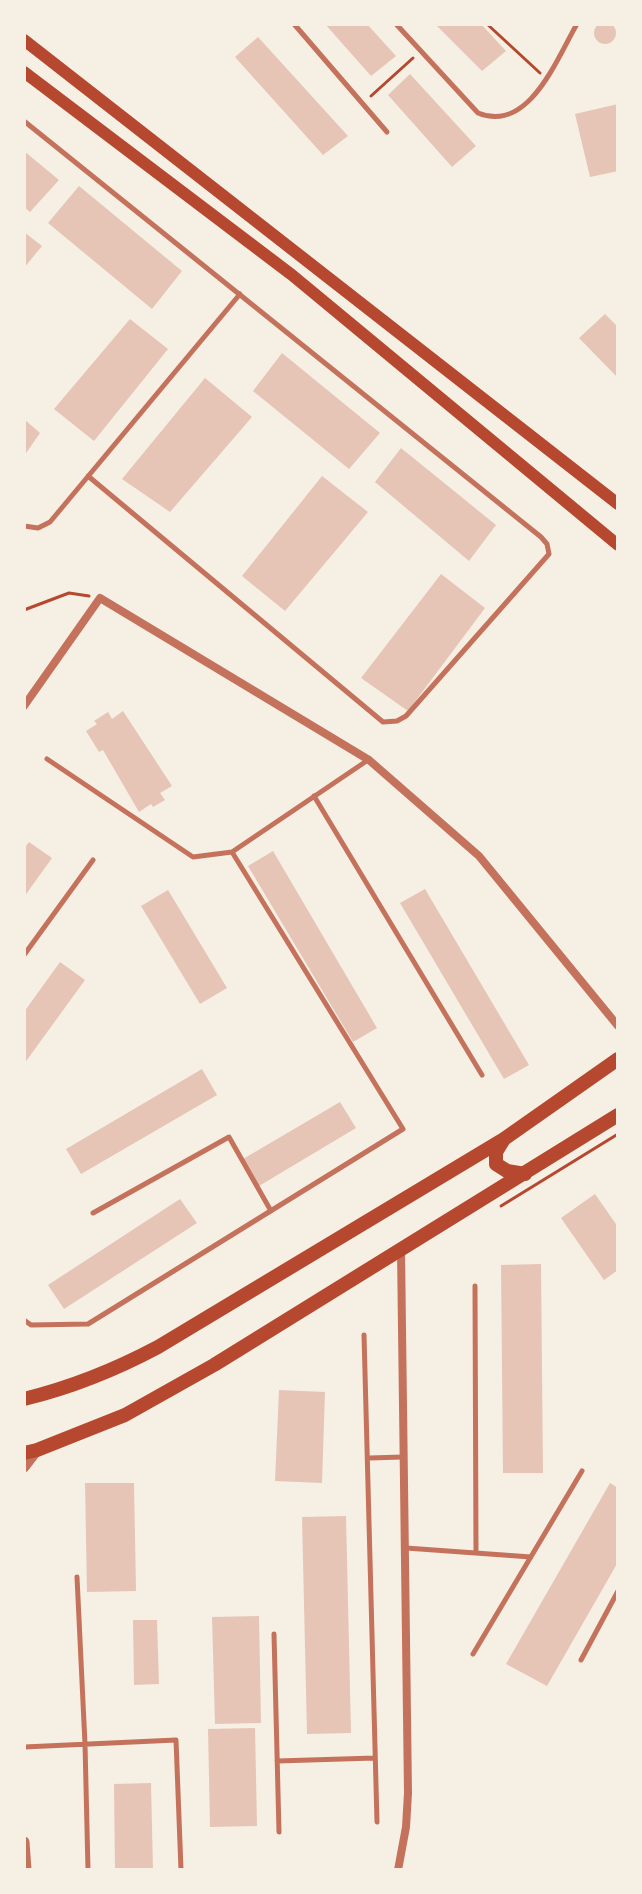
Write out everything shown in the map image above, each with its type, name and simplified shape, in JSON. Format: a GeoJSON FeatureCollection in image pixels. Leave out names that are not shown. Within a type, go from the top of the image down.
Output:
{"type":"FeatureCollection","features":[{"type":"Feature","properties":{"kind":"main road"},"geometry":{"type":"LineString","coordinates":[[24,40],[618,504]]}},
{"type":"Feature","properties":{"kind":"main road"},"geometry":{"type":"LineString","coordinates":[[24,72],[292,275],[618,545]]}},
{"type":"Feature","properties":{"kind":"main road"},"geometry":{"type":"LineString","coordinates":[[24,1399],[110,1373],[158,1347],[504,1139],[618,1059]]}},
{"type":"Feature","properties":{"kind":"main road"},"geometry":{"type":"LineString","coordinates":[[31,1451],[137,1408],[214,1365],[618,1115]]}},
{"type":"Feature","properties":{"kind":"main road"},"geometry":{"type":"LineString","coordinates":[[504,1139],[496,1152],[496,1164],[507,1171],[525,1174]]}},
{"type":"Feature","properties":{"kind":"street"},"geometry":{"type":"LineString","coordinates":[[24,706],[100,598],[369,760],[479,856],[618,1026]]}},
{"type":"Feature","properties":{"kind":"street"},"geometry":{"type":"LineString","coordinates":[[398,1870],[408,1793],[401,1250]]}},
{"type":"Feature","properties":{"kind":"street"},"geometry":{"type":"LineString","coordinates":[[24,1467],[31,1451]]}},
{"type":"Feature","properties":{"kind":"street"},"geometry":{"type":"LineString","coordinates":[[24,1842],[26,1870]]}},
{"type":"Feature","properties":{"kind":"lane"},"geometry":{"type":"LineString","coordinates":[[294,24],[387,132]]}},
{"type":"Feature","properties":{"kind":"lane"},"geometry":{"type":"LineString","coordinates":[[396,24],[478,113],[492,117],[520,110],[529,103],[577,24]]}},
{"type":"Feature","properties":{"kind":"lane"},"geometry":{"type":"LineString","coordinates":[[24,121],[541,537],[550,550],[548,558],[406,716],[397,721],[383,722],[88,476]]}},
{"type":"Feature","properties":{"kind":"lane"},"geometry":{"type":"LineString","coordinates":[[24,526],[38,528],[50,522],[240,294]]}},
{"type":"Feature","properties":{"kind":"lane"},"geometry":{"type":"LineString","coordinates":[[47,759],[193,857],[232,852],[369,760]]}},
{"type":"Feature","properties":{"kind":"lane"},"geometry":{"type":"LineString","coordinates":[[314,796],[482,1075]]}},
{"type":"Feature","properties":{"kind":"lane"},"geometry":{"type":"LineString","coordinates":[[24,1320],[31,1325],[88,1324],[403,1129],[232,852]]}},
{"type":"Feature","properties":{"kind":"lane"},"geometry":{"type":"LineString","coordinates":[[24,955],[93,860]]}},
{"type":"Feature","properties":{"kind":"lane"},"geometry":{"type":"LineString","coordinates":[[93,1213],[229,1137],[271,1211]]}},
{"type":"Feature","properties":{"kind":"lane"},"geometry":{"type":"LineString","coordinates":[[475,1286],[476,1553]]}},
{"type":"Feature","properties":{"kind":"lane"},"geometry":{"type":"LineString","coordinates":[[364,1335],[377,1822]]}},
{"type":"Feature","properties":{"kind":"lane"},"geometry":{"type":"LineString","coordinates":[[369,1458],[404,1457]]}},
{"type":"Feature","properties":{"kind":"lane"},"geometry":{"type":"LineString","coordinates":[[473,1654],[582,1471]]}},
{"type":"Feature","properties":{"kind":"lane"},"geometry":{"type":"LineString","coordinates":[[405,1548],[531,1557]]}},
{"type":"Feature","properties":{"kind":"lane"},"geometry":{"type":"LineString","coordinates":[[77,1577],[88,1870]]}},
{"type":"Feature","properties":{"kind":"lane"},"geometry":{"type":"LineString","coordinates":[[581,1660],[618,1591]]}},
{"type":"Feature","properties":{"kind":"lane"},"geometry":{"type":"LineString","coordinates":[[274,1634],[279,1832]]}},
{"type":"Feature","properties":{"kind":"lane"},"geometry":{"type":"LineString","coordinates":[[24,1747],[176,1740],[181,1870]]}},
{"type":"Feature","properties":{"kind":"lane"},"geometry":{"type":"LineString","coordinates":[[277,1761],[375,1758]]}},
{"type":"Feature","properties":{"kind":"path"},"geometry":{"type":"LineString","coordinates":[[487,24],[546,77]]}},
{"type":"Feature","properties":{"kind":"path"},"geometry":{"type":"LineString","coordinates":[[362,104],[421,51]]}},
{"type":"Feature","properties":{"kind":"path"},"geometry":{"type":"LineString","coordinates":[[24,610],[69,593],[100,598]]}},
{"type":"Feature","properties":{"kind":"building"},"geometry":{"type":"Polygon","coordinates":[[[605,22],[613,25],[616,33],[613,41],[605,44],[597,41],[594,33],[597,25],[605,22]]]}},
{"type":"Feature","properties":{"kind":"building"},"geometry":{"type":"Polygon","coordinates":[[[325,24],[367,24],[396,56],[371,76],[325,24]]]}},
{"type":"Feature","properties":{"kind":"building"},"geometry":{"type":"Polygon","coordinates":[[[435,24],[481,24],[506,51],[482,71],[435,24]]]}},
{"type":"Feature","properties":{"kind":"building"},"geometry":{"type":"Polygon","coordinates":[[[258,37],[348,136],[323,155],[235,57],[258,37]]]}},
{"type":"Feature","properties":{"kind":"building"},"geometry":{"type":"Polygon","coordinates":[[[410,74],[476,146],[452,167],[388,95],[410,74]]]}},
{"type":"Feature","properties":{"kind":"building"},"geometry":{"type":"Polygon","coordinates":[[[618,104],[618,171],[590,177],[575,114],[618,104]]]}},
{"type":"Feature","properties":{"kind":"building"},"geometry":{"type":"Polygon","coordinates":[[[24,151],[59,180],[30,212],[24,207],[24,151]]]}},
{"type":"Feature","properties":{"kind":"building"},"geometry":{"type":"Polygon","coordinates":[[[79,186],[182,271],[152,309],[48,223],[79,186]]]}},
{"type":"Feature","properties":{"kind":"building"},"geometry":{"type":"Polygon","coordinates":[[[24,232],[42,246],[24,268],[24,232]]]}},
{"type":"Feature","properties":{"kind":"building"},"geometry":{"type":"Polygon","coordinates":[[[605,314],[618,327],[618,378],[579,338],[605,314]]]}},
{"type":"Feature","properties":{"kind":"building"},"geometry":{"type":"Polygon","coordinates":[[[130,319],[168,349],[94,441],[54,409],[130,319]]]}},
{"type":"Feature","properties":{"kind":"building"},"geometry":{"type":"Polygon","coordinates":[[[282,353],[380,433],[349,469],[253,391],[282,353]]]}},
{"type":"Feature","properties":{"kind":"building"},"geometry":{"type":"Polygon","coordinates":[[[205,378],[252,417],[170,512],[122,479],[205,378]]]}},
{"type":"Feature","properties":{"kind":"building"},"geometry":{"type":"Polygon","coordinates":[[[24,419],[40,433],[24,456],[24,419]]]}},
{"type":"Feature","properties":{"kind":"building"},"geometry":{"type":"Polygon","coordinates":[[[401,448],[496,525],[469,561],[375,482],[401,448]]]}},
{"type":"Feature","properties":{"kind":"building"},"geometry":{"type":"Polygon","coordinates":[[[322,476],[368,512],[285,611],[242,576],[322,476]]]}},
{"type":"Feature","properties":{"kind":"building"},"geometry":{"type":"Polygon","coordinates":[[[441,574],[485,608],[408,711],[361,678],[441,574]]]}},
{"type":"Feature","properties":{"kind":"building"},"geometry":{"type":"Polygon","coordinates":[[[123,711],[172,786],[160,793],[165,800],[139,812],[103,750],[99,752],[86,731],[108,712],[112,719],[123,711]]]}},
{"type":"Feature","properties":{"kind":"building"},"geometry":{"type":"Polygon","coordinates":[[[29,842],[52,858],[24,897],[24,849],[29,842]]]}},
{"type":"Feature","properties":{"kind":"building"},"geometry":{"type":"Polygon","coordinates":[[[273,851],[377,1028],[353,1042],[248,866],[273,851]]]}},
{"type":"Feature","properties":{"kind":"building"},"geometry":{"type":"Polygon","coordinates":[[[425,889],[529,1065],[504,1079],[400,903],[425,889]]]}},
{"type":"Feature","properties":{"kind":"building"},"geometry":{"type":"Polygon","coordinates":[[[168,890],[227,988],[200,1004],[141,906],[168,890]]]}},
{"type":"Feature","properties":{"kind":"building"},"geometry":{"type":"Polygon","coordinates":[[[60,962],[85,980],[24,1064],[24,1012],[60,962]]]}},
{"type":"Feature","properties":{"kind":"building"},"geometry":{"type":"Polygon","coordinates":[[[202,1069],[217,1095],[81,1174],[66,1149],[202,1069]]]}},
{"type":"Feature","properties":{"kind":"building"},"geometry":{"type":"Polygon","coordinates":[[[340,1102],[356,1128],[259,1186],[243,1159],[340,1102]]]}},
{"type":"Feature","properties":{"kind":"building"},"geometry":{"type":"Polygon","coordinates":[[[595,1194],[618,1227],[618,1270],[604,1280],[561,1218],[595,1194]]]}},
{"type":"Feature","properties":{"kind":"building"},"geometry":{"type":"Polygon","coordinates":[[[180,1199],[197,1223],[64,1309],[48,1285],[180,1199]]]}},
{"type":"Feature","properties":{"kind":"building"},"geometry":{"type":"Polygon","coordinates":[[[541,1264],[543,1473],[503,1473],[501,1265],[541,1264]]]}},
{"type":"Feature","properties":{"kind":"building"},"geometry":{"type":"Polygon","coordinates":[[[279,1390],[325,1392],[322,1483],[275,1481],[279,1390]]]}},
{"type":"Feature","properties":{"kind":"building"},"geometry":{"type":"Polygon","coordinates":[[[85,1483],[134,1483],[136,1591],[87,1592],[85,1483]]]}},
{"type":"Feature","properties":{"kind":"building"},"geometry":{"type":"Polygon","coordinates":[[[610,1483],[618,1488],[618,1562],[547,1686],[506,1664],[610,1483]]]}},
{"type":"Feature","properties":{"kind":"building"},"geometry":{"type":"Polygon","coordinates":[[[346,1516],[351,1733],[307,1734],[302,1517],[346,1516]]]}},
{"type":"Feature","properties":{"kind":"building"},"geometry":{"type":"Polygon","coordinates":[[[259,1616],[261,1723],[215,1724],[212,1617],[259,1616]]]}},
{"type":"Feature","properties":{"kind":"building"},"geometry":{"type":"Polygon","coordinates":[[[133,1620],[157,1620],[159,1684],[134,1685],[133,1620]]]}},
{"type":"Feature","properties":{"kind":"building"},"geometry":{"type":"Polygon","coordinates":[[[255,1728],[257,1826],[210,1827],[208,1729],[255,1728]]]}},
{"type":"Feature","properties":{"kind":"building"},"geometry":{"type":"Polygon","coordinates":[[[151,1783],[153,1870],[115,1870],[114,1784],[151,1783]]]}}]}
